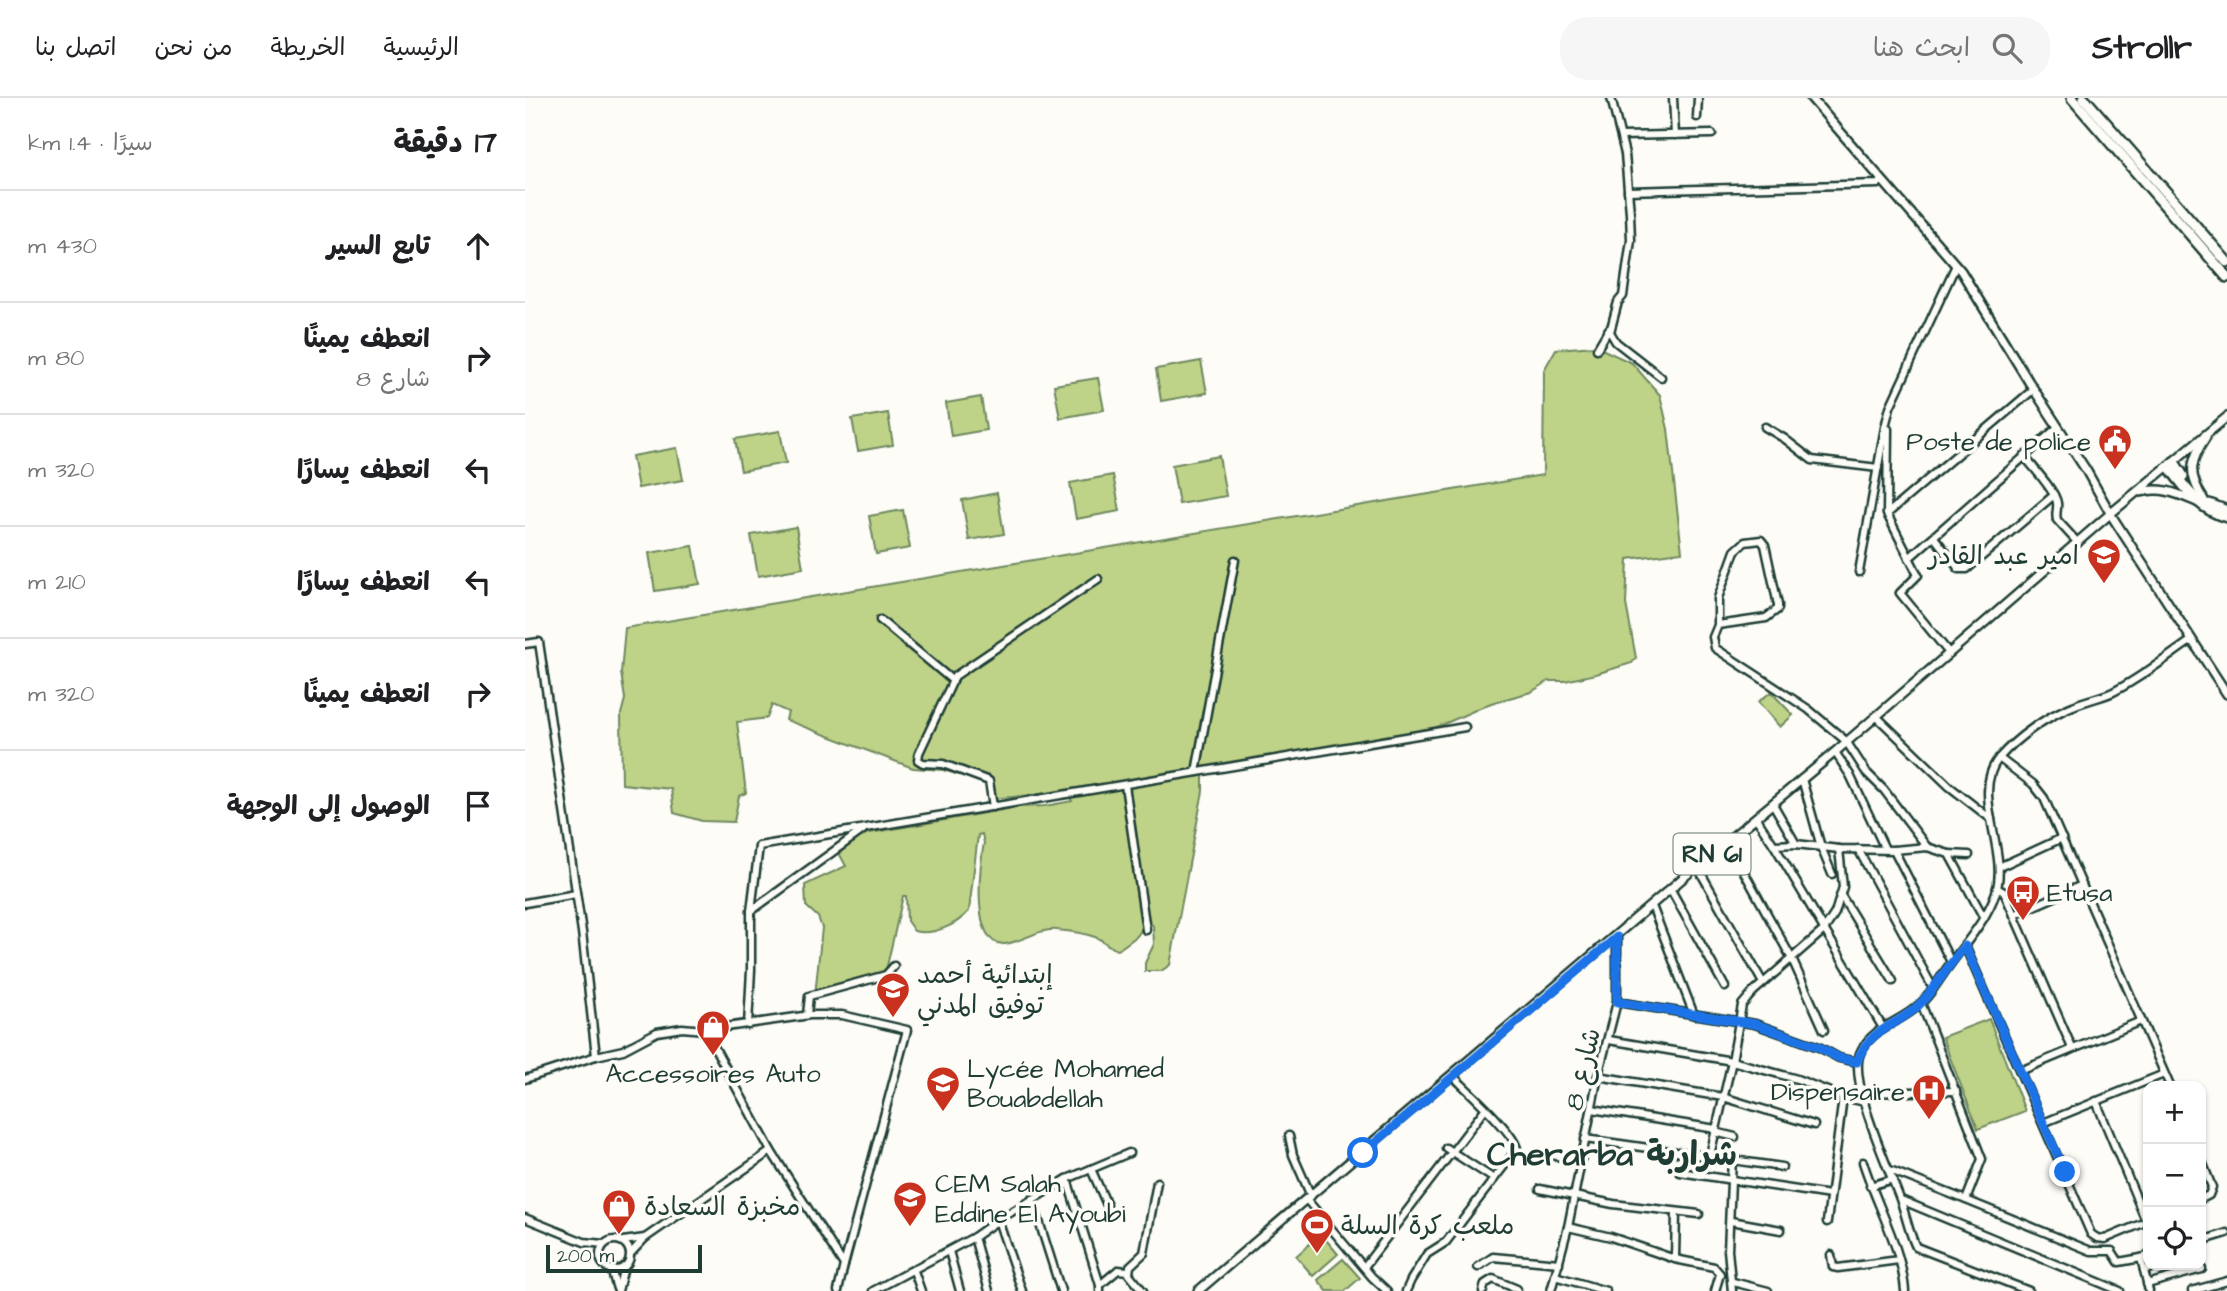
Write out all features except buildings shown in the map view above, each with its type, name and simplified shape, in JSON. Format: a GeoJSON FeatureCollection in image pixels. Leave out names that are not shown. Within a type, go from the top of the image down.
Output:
{"type":"FeatureCollection","features":[{"type":"Feature","properties":{"kind":"highway"},"geometry":{"type":"LineString","coordinates":[[2072,98],[2227,277]]}},
{"type":"Feature","properties":{"kind":"highway"},"geometry":{"type":"LineString","coordinates":[[2084,98],[2227,262]]}},
{"type":"Feature","properties":{"kind":"highway"},"geometry":{"type":"LineString","coordinates":[[2171,464],[2200,501],[2215,514],[2227,517]]}},
{"type":"Feature","properties":{"kind":"highway"},"geometry":{"type":"LineString","coordinates":[[2200,501],[2227,511]]}},
{"type":"Feature","properties":{"kind":"main road"},"geometry":{"type":"LineString","coordinates":[[1811,98],[1956,265],[2086,470],[2110,514],[2227,694]]}},
{"type":"Feature","properties":{"kind":"main road","name":"RN 61"},"geometry":{"type":"LineString","coordinates":[[1198,1291],[2227,417]]}},
{"type":"Feature","properties":{"kind":"main road"},"geometry":{"type":"LineString","coordinates":[[2200,501],[2192,469],[2196,453],[2212,429]]}},
{"type":"Feature","properties":{"kind":"main road"},"geometry":{"type":"LineString","coordinates":[[2134,495],[2162,490],[2200,501]]}},
{"type":"Feature","properties":{"kind":"street"},"geometry":{"type":"LineString","coordinates":[[1611,98],[1625,155],[1631,240],[1623,296],[1618,302],[1609,332],[1616,342],[1661,377]]}},
{"type":"Feature","properties":{"kind":"street"},"geometry":{"type":"LineString","coordinates":[[1674,98],[1675,135]]}},
{"type":"Feature","properties":{"kind":"street"},"geometry":{"type":"LineString","coordinates":[[1697,117],[1698,98]]}},
{"type":"Feature","properties":{"kind":"street"},"geometry":{"type":"LineString","coordinates":[[1621,136],[1712,134]]}},
{"type":"Feature","properties":{"kind":"street"},"geometry":{"type":"LineString","coordinates":[[1628,191],[1878,184],[1882,180]]}},
{"type":"Feature","properties":{"kind":"street"},"geometry":{"type":"LineString","coordinates":[[1859,572],[1888,416],[1898,388],[1956,265]]}},
{"type":"Feature","properties":{"kind":"street"},"geometry":{"type":"LineString","coordinates":[[1597,349],[1611,328]]}},
{"type":"Feature","properties":{"kind":"street"},"geometry":{"type":"LineString","coordinates":[[1887,514],[2033,389]]}},
{"type":"Feature","properties":{"kind":"street"},"geometry":{"type":"LineString","coordinates":[[1888,416],[1887,514],[1918,575],[1900,593],[1949,653]]}},
{"type":"Feature","properties":{"kind":"street"},"geometry":{"type":"LineString","coordinates":[[1765,427],[1812,460],[1878,468]]}},
{"type":"Feature","properties":{"kind":"street"},"geometry":{"type":"LineString","coordinates":[[1909,558],[2058,427]]}},
{"type":"Feature","properties":{"kind":"street"},"geometry":{"type":"LineString","coordinates":[[2024,456],[2054,495],[2057,520],[2078,543]]}},
{"type":"Feature","properties":{"kind":"street"},"geometry":{"type":"LineString","coordinates":[[1934,537],[1959,569],[1967,569],[2054,495]]}},
{"type":"Feature","properties":{"kind":"street"},"geometry":{"type":"LineString","coordinates":[[1718,625],[1766,618],[1778,610],[1765,545],[1761,540],[1745,542],[1735,551],[1718,598],[1718,625],[1713,637],[1714,644],[1719,652],[1808,709],[1846,741],[1866,772],[1884,790],[1927,847]]}},
{"type":"Feature","properties":{"kind":"street"},"geometry":{"type":"LineString","coordinates":[[1196,772],[1235,560]]}},
{"type":"Feature","properties":{"kind":"street"},"geometry":{"type":"LineString","coordinates":[[993,807],[989,781],[943,764],[923,763],[918,760],[919,753],[955,676],[1098,579]]}},
{"type":"Feature","properties":{"kind":"street"},"geometry":{"type":"LineString","coordinates":[[880,620],[953,681]]}},
{"type":"Feature","properties":{"kind":"street"},"geometry":{"type":"LineString","coordinates":[[2029,1291],[1919,1249],[1914,1244],[1862,1093],[1857,1062],[1866,1043],[1883,1028],[1921,1003],[1984,918],[1997,888],[1999,867],[1989,804],[1990,781],[1999,758],[2050,718],[2070,707],[2117,690],[2192,640]]}},
{"type":"Feature","properties":{"kind":"street"},"geometry":{"type":"LineString","coordinates":[[525,644],[539,642],[576,894],[596,1056]]}},
{"type":"Feature","properties":{"kind":"street"},"geometry":{"type":"LineString","coordinates":[[1876,716],[1950,786],[1991,820]]}},
{"type":"Feature","properties":{"kind":"street"},"geometry":{"type":"LineString","coordinates":[[748,1024],[751,911],[759,846],[1465,727]]}},
{"type":"Feature","properties":{"kind":"street"},"geometry":{"type":"LineString","coordinates":[[1835,752],[1850,775],[1885,849]]}},
{"type":"Feature","properties":{"kind":"street"},"geometry":{"type":"LineString","coordinates":[[1999,758],[2041,793],[2168,1081]]}},
{"type":"Feature","properties":{"kind":"street"},"geometry":{"type":"LineString","coordinates":[[1802,779],[1821,848],[1832,874]]}},
{"type":"Feature","properties":{"kind":"street"},"geometry":{"type":"LineString","coordinates":[[1125,785],[1146,930]]}},
{"type":"Feature","properties":{"kind":"street"},"geometry":{"type":"LineString","coordinates":[[1773,804],[1796,844]]}},
{"type":"Feature","properties":{"kind":"street"},"geometry":{"type":"LineString","coordinates":[[1756,818],[1883,1028]]}},
{"type":"Feature","properties":{"kind":"street"},"geometry":{"type":"LineString","coordinates":[[751,911],[865,828]]}},
{"type":"Feature","properties":{"kind":"street"},"geometry":{"type":"LineString","coordinates":[[1999,867],[2062,838]]}},
{"type":"Feature","properties":{"kind":"street"},"geometry":{"type":"LineString","coordinates":[[1727,841],[1792,959],[1824,1030]]}},
{"type":"Feature","properties":{"kind":"street"},"geometry":{"type":"LineString","coordinates":[[1774,845],[1894,850],[1927,847],[1949,854],[1969,855]]}},
{"type":"Feature","properties":{"kind":"street"},"geometry":{"type":"LineString","coordinates":[[1710,1156],[1733,1061],[1738,1021],[1746,999],[1824,930],[1835,913],[1843,887],[1839,849]]}},
{"type":"Feature","properties":{"kind":"street"},"geometry":{"type":"LineString","coordinates":[[1858,849],[1933,988]]}},
{"type":"Feature","properties":{"kind":"street"},"geometry":{"type":"LineString","coordinates":[[1894,850],[1951,962]]}},
{"type":"Feature","properties":{"kind":"street"},"geometry":{"type":"LineString","coordinates":[[1949,854],[1984,918]]}},
{"type":"Feature","properties":{"kind":"street"},"geometry":{"type":"LineString","coordinates":[[1697,866],[1763,983]]}},
{"type":"Feature","properties":{"kind":"street"},"geometry":{"type":"LineString","coordinates":[[2014,915],[2082,885]]}},
{"type":"Feature","properties":{"kind":"street"},"geometry":{"type":"LineString","coordinates":[[1997,888],[2004,892],[2072,1048]]}},
{"type":"Feature","properties":{"kind":"street"},"geometry":{"type":"LineString","coordinates":[[1671,890],[1725,986]]}},
{"type":"Feature","properties":{"kind":"street"},"geometry":{"type":"LineString","coordinates":[[525,903],[576,894]]}},
{"type":"Feature","properties":{"kind":"street"},"geometry":{"type":"LineString","coordinates":[[1842,897],[1893,981]]}},
{"type":"Feature","properties":{"kind":"street"},"geometry":{"type":"LineString","coordinates":[[1652,906],[1694,1015]]}},
{"type":"Feature","properties":{"kind":"street","name":"شارع 8"},"geometry":{"type":"LineString","coordinates":[[1551,1291],[1617,1002],[1617,937]]}},
{"type":"Feature","properties":{"kind":"street"},"geometry":{"type":"LineString","coordinates":[[1965,946],[2089,1231],[2098,1238],[2109,1238],[2143,1223]]}},
{"type":"Feature","properties":{"kind":"street"},"geometry":{"type":"LineString","coordinates":[[807,1016],[809,996],[886,975],[894,966]]}},
{"type":"Feature","properties":{"kind":"street"},"geometry":{"type":"LineString","coordinates":[[1617,1002],[1738,1021],[1787,1034],[1839,1058],[1857,1062]]}},
{"type":"Feature","properties":{"kind":"street"},"geometry":{"type":"LineString","coordinates":[[1921,1003],[1982,1159],[1966,1200]]}},
{"type":"Feature","properties":{"kind":"street"},"geometry":{"type":"LineString","coordinates":[[525,1079],[623,1050],[657,1032],[682,1028],[705,1030],[807,1016],[842,1016],[907,1030],[838,1291]]}},
{"type":"Feature","properties":{"kind":"street"},"geometry":{"type":"LineString","coordinates":[[2020,1071],[2141,1021]]}},
{"type":"Feature","properties":{"kind":"street"},"geometry":{"type":"LineString","coordinates":[[705,1030],[771,1151],[844,1265]]}},
{"type":"Feature","properties":{"kind":"street"},"geometry":{"type":"LineString","coordinates":[[1609,1040],[1733,1061],[1865,1102]]}},
{"type":"Feature","properties":{"kind":"street"},"geometry":{"type":"LineString","coordinates":[[2043,1123],[2164,1074]]}},
{"type":"Feature","properties":{"kind":"street"},"geometry":{"type":"LineString","coordinates":[[1406,1291],[1427,1254],[1446,1242],[1515,1154],[1517,1145],[1500,1123],[1453,1076]]}},
{"type":"Feature","properties":{"kind":"street"},"geometry":{"type":"LineString","coordinates":[[1598,1076],[1723,1097],[1814,1125]]}},
{"type":"Feature","properties":{"kind":"street"},"geometry":{"type":"LineString","coordinates":[[1862,1093],[1956,1091]]}},
{"type":"Feature","properties":{"kind":"street"},"geometry":{"type":"LineString","coordinates":[[1827,1222],[1843,1097]]}},
{"type":"Feature","properties":{"kind":"street"},"geometry":{"type":"LineString","coordinates":[[2096,1101],[2143,1212]]}},
{"type":"Feature","properties":{"kind":"street"},"geometry":{"type":"LineString","coordinates":[[1364,1267],[1485,1109]]}},
{"type":"Feature","properties":{"kind":"street"},"geometry":{"type":"LineString","coordinates":[[1591,1109],[1735,1137]]}},
{"type":"Feature","properties":{"kind":"street"},"geometry":{"type":"LineString","coordinates":[[1289,1136],[1309,1198],[1378,1288],[1387,1291]]}},
{"type":"Feature","properties":{"kind":"street"},"geometry":{"type":"LineString","coordinates":[[1585,1139],[1782,1167]]}},
{"type":"Feature","properties":{"kind":"street"},"geometry":{"type":"LineString","coordinates":[[1446,1148],[1494,1179]]}},
{"type":"Feature","properties":{"kind":"street"},"geometry":{"type":"LineString","coordinates":[[611,1269],[618,1291],[631,1253],[645,1238],[771,1151]]}},
{"type":"Feature","properties":{"kind":"street"},"geometry":{"type":"LineString","coordinates":[[874,1291],[890,1287],[1067,1179],[1129,1153]]}},
{"type":"Feature","properties":{"kind":"street"},"geometry":{"type":"LineString","coordinates":[[1539,1153],[1581,1160]]}},
{"type":"Feature","properties":{"kind":"street"},"geometry":{"type":"LineString","coordinates":[[1732,1158],[1728,1250],[1732,1291]]}},
{"type":"Feature","properties":{"kind":"street"},"geometry":{"type":"LineString","coordinates":[[1863,1162],[1899,1260],[1905,1289],[1913,1291]]}},
{"type":"Feature","properties":{"kind":"street"},"geometry":{"type":"LineString","coordinates":[[1091,1169],[1107,1205]]}},
{"type":"Feature","properties":{"kind":"street"},"geometry":{"type":"LineString","coordinates":[[1890,1170],[2091,1251],[2112,1251],[2119,1262],[2143,1257]]}},
{"type":"Feature","properties":{"kind":"street"},"geometry":{"type":"LineString","coordinates":[[2206,1171],[2212,1187],[2206,1196]]}},
{"type":"Feature","properties":{"kind":"street"},"geometry":{"type":"LineString","coordinates":[[1680,1172],[1830,1195]]}},
{"type":"Feature","properties":{"kind":"street"},"geometry":{"type":"LineString","coordinates":[[1067,1179],[1100,1288],[1118,1270],[1128,1271]]}},
{"type":"Feature","properties":{"kind":"street"},"geometry":{"type":"LineString","coordinates":[[1870,1186],[1893,1179]]}},
{"type":"Feature","properties":{"kind":"street"},"geometry":{"type":"LineString","coordinates":[[1128,1271],[1144,1253],[1157,1182]]}},
{"type":"Feature","properties":{"kind":"street"},"geometry":{"type":"LineString","coordinates":[[1540,1189],[1613,1204],[1699,1214]]}},
{"type":"Feature","properties":{"kind":"street"},"geometry":{"type":"LineString","coordinates":[[1032,1199],[1061,1291]]}},
{"type":"Feature","properties":{"kind":"street"},"geometry":{"type":"LineString","coordinates":[[1901,1200],[2120,1291]]}},
{"type":"Feature","properties":{"kind":"street"},"geometry":{"type":"LineString","coordinates":[[1675,1259],[1676,1212]]}},
{"type":"Feature","properties":{"kind":"street"},"geometry":{"type":"LineString","coordinates":[[525,1218],[584,1242],[604,1244]]}},
{"type":"Feature","properties":{"kind":"street"},"geometry":{"type":"LineString","coordinates":[[998,1220],[1022,1291]]}},
{"type":"Feature","properties":{"kind":"street"},"geometry":{"type":"LineString","coordinates":[[1731,1221],[1781,1230]]}},
{"type":"Feature","properties":{"kind":"street"},"geometry":{"type":"LineString","coordinates":[[1567,1227],[1611,1237],[1675,1259],[1714,1267],[1720,1274],[1715,1291]]}},
{"type":"Feature","properties":{"kind":"street"},"geometry":{"type":"LineString","coordinates":[[2206,1239],[2227,1233]]}},
{"type":"Feature","properties":{"kind":"street"},"geometry":{"type":"LineString","coordinates":[[974,1237],[989,1291]]}},
{"type":"Feature","properties":{"kind":"street"},"geometry":{"type":"LineString","coordinates":[[600,1257],[604,1244],[610,1240],[645,1238]]}},
{"type":"Feature","properties":{"kind":"street"},"geometry":{"type":"LineString","coordinates":[[2091,1251],[2098,1238]]}},
{"type":"Feature","properties":{"kind":"street"},"geometry":{"type":"LineString","coordinates":[[622,1241],[631,1253]]}},
{"type":"Feature","properties":{"kind":"street"},"geometry":{"type":"LineString","coordinates":[[584,1242],[600,1257],[604,1265],[611,1269],[624,1268]]}},
{"type":"Feature","properties":{"kind":"street"},"geometry":{"type":"LineString","coordinates":[[949,1251],[960,1291]]}},
{"type":"Feature","properties":{"kind":"street"},"geometry":{"type":"LineString","coordinates":[[1831,1255],[1833,1267],[1837,1268],[1899,1260]]}},
{"type":"Feature","properties":{"kind":"street"},"geometry":{"type":"LineString","coordinates":[[1478,1267],[1493,1257],[1559,1263]]}},
{"type":"Feature","properties":{"kind":"street"},"geometry":{"type":"LineString","coordinates":[[914,1270],[921,1291]]}},
{"type":"Feature","properties":{"kind":"street"},"geometry":{"type":"LineString","coordinates":[[2144,1270],[2148,1288],[2199,1270]]}},
{"type":"Feature","properties":{"kind":"street"},"geometry":{"type":"LineString","coordinates":[[1128,1271],[1143,1291]]}},
{"type":"Feature","properties":{"kind":"street"},"geometry":{"type":"LineString","coordinates":[[1555,1276],[1606,1291]]}},
{"type":"Feature","properties":{"kind":"street"},"geometry":{"type":"LineString","coordinates":[[1483,1291],[1485,1284],[1493,1279],[1517,1289]]}},
{"type":"Feature","properties":{"kind":"street"},"geometry":{"type":"LineString","coordinates":[[1733,1282],[1768,1291]]}},
{"type":"Feature","properties":{"kind":"street"},"geometry":{"type":"LineString","coordinates":[[2001,1291],[2003,1282]]}},
{"type":"Feature","properties":{"kind":"street"},"geometry":{"type":"LineString","coordinates":[[2192,1291],[2223,1282],[2221,1291]]}},
{"type":"Feature","properties":{"kind":"green space"},"geometry":{"type":"Polygon","coordinates":[[[1595,346],[1632,363],[1660,395],[1668,429],[1682,552],[1628,559],[1626,604],[1636,658],[1632,663],[1596,674],[1565,681],[1549,681],[1531,692],[1491,703],[1433,729],[1203,768],[1203,791],[1170,965],[1161,971],[1145,971],[1145,963],[1154,944],[1153,926],[1147,919],[1141,918],[1142,929],[1137,936],[1118,950],[1095,937],[1057,930],[1044,931],[1005,944],[994,941],[986,932],[980,902],[984,843],[982,834],[978,835],[969,911],[964,916],[937,931],[914,931],[907,921],[906,896],[903,896],[882,978],[815,995],[822,928],[818,917],[806,906],[805,885],[846,866],[839,853],[864,834],[1019,807],[1072,801],[1066,792],[990,799],[989,784],[943,770],[913,768],[786,720],[788,712],[772,705],[767,718],[737,722],[746,793],[739,796],[734,822],[702,821],[674,813],[671,789],[622,784],[621,714],[625,699],[621,673],[625,628],[1543,475],[1544,370],[1556,349],[1595,346]]]}},
{"type":"Feature","properties":{"kind":"green space"},"geometry":{"type":"Polygon","coordinates":[[[1201,361],[1207,393],[1161,401],[1156,369],[1201,361]]]}},
{"type":"Feature","properties":{"kind":"green space"},"geometry":{"type":"Polygon","coordinates":[[[1098,378],[1104,410],[1060,418],[1054,385],[1098,378]]]}},
{"type":"Feature","properties":{"kind":"green space"},"geometry":{"type":"Polygon","coordinates":[[[981,397],[986,430],[951,436],[946,403],[981,397]]]}},
{"type":"Feature","properties":{"kind":"green space"},"geometry":{"type":"Polygon","coordinates":[[[888,413],[893,445],[858,451],[852,419],[888,413]]]}},
{"type":"Feature","properties":{"kind":"green space"},"geometry":{"type":"Polygon","coordinates":[[[780,431],[786,463],[741,471],[735,439],[780,431]]]}},
{"type":"Feature","properties":{"kind":"green space"},"geometry":{"type":"Polygon","coordinates":[[[677,448],[683,480],[638,488],[632,456],[677,448]]]}},
{"type":"Feature","properties":{"kind":"green space"},"geometry":{"type":"Polygon","coordinates":[[[1219,456],[1226,496],[1179,504],[1172,465],[1219,456]]]}},
{"type":"Feature","properties":{"kind":"green space"},"geometry":{"type":"Polygon","coordinates":[[[1113,475],[1120,511],[1076,519],[1070,483],[1113,475]]]}},
{"type":"Feature","properties":{"kind":"green space"},"geometry":{"type":"Polygon","coordinates":[[[997,493],[1004,534],[969,540],[962,500],[997,493]]]}},
{"type":"Feature","properties":{"kind":"green space"},"geometry":{"type":"Polygon","coordinates":[[[903,510],[910,548],[876,554],[869,516],[903,510]]]}},
{"type":"Feature","properties":{"kind":"green space"},"geometry":{"type":"Polygon","coordinates":[[[796,527],[803,568],[758,576],[751,535],[796,527]]]}},
{"type":"Feature","properties":{"kind":"green space"},"geometry":{"type":"Polygon","coordinates":[[[693,546],[700,584],[655,591],[649,553],[693,546]]]}},
{"type":"Feature","properties":{"kind":"green space"},"geometry":{"type":"Polygon","coordinates":[[[1771,692],[1793,715],[1780,727],[1758,702],[1771,692]]]}},
{"type":"Feature","properties":{"kind":"green space"},"geometry":{"type":"Polygon","coordinates":[[[1989,1019],[2025,1111],[1978,1129],[1942,1037],[1989,1019]]]}},
{"type":"Feature","properties":{"kind":"green space","name":"ملعب كرة السلة"},"geometry":{"type":"Polygon","coordinates":[[[1321,1234],[1338,1254],[1313,1276],[1296,1256],[1321,1234]]]}},
{"type":"Feature","properties":{"kind":"green space","name":"ملعب كرة السلة"},"geometry":{"type":"Polygon","coordinates":[[[1343,1259],[1360,1278],[1345,1291],[1327,1291],[1318,1280],[1343,1259]]]}},
{"type":"Feature","properties":{"kind":"place","name":"Poste de police"},"geometry":{"type":"Point","coordinates":[2115,471]}},
{"type":"Feature","properties":{"kind":"place","name":"امير عبد القادر"},"geometry":{"type":"Point","coordinates":[2104,585]}},
{"type":"Feature","properties":{"kind":"place","name":"Etusa"},"geometry":{"type":"Point","coordinates":[2023,922]}},
{"type":"Feature","properties":{"kind":"place","name":"إبتدائية أحمد توفيق المدني"},"geometry":{"type":"Point","coordinates":[893,1019]}},
{"type":"Feature","properties":{"kind":"place","name":"Accessoires Auto"},"geometry":{"type":"Point","coordinates":[713,1057]}},
{"type":"Feature","properties":{"kind":"place","name":"Lycée Mohamed Bouabdellah"},"geometry":{"type":"Point","coordinates":[943,1113]}},
{"type":"Feature","properties":{"kind":"place","name":"Dispensaire"},"geometry":{"type":"Point","coordinates":[1929,1121]}},
{"type":"Feature","properties":{"kind":"place","name":"CEM Salah Eddine El Ayoubi"},"geometry":{"type":"Point","coordinates":[910,1228]}},
{"type":"Feature","properties":{"kind":"place","name":"مخبزة السعادة"},"geometry":{"type":"Point","coordinates":[619,1236]}},
{"type":"Feature","properties":{"kind":"place","name":"ملعب كرة السلة"},"geometry":{"type":"Point","coordinates":[1317,1255]}},
{"type":"Feature","properties":{"kind":"district","name":"Cherarba شراربة"},"geometry":{"type":"Point","coordinates":[1612,1153]}},
{"type":"Feature","properties":{"kind":"route"},"geometry":{"type":"LineString","coordinates":[[1363,1153],[1617,937],[1617,1002],[1755,1024],[1787,1034],[1839,1058],[1857,1062],[1861,1051],[1872,1037],[1921,1003],[1965,946],[2065,1172]]}}]}
